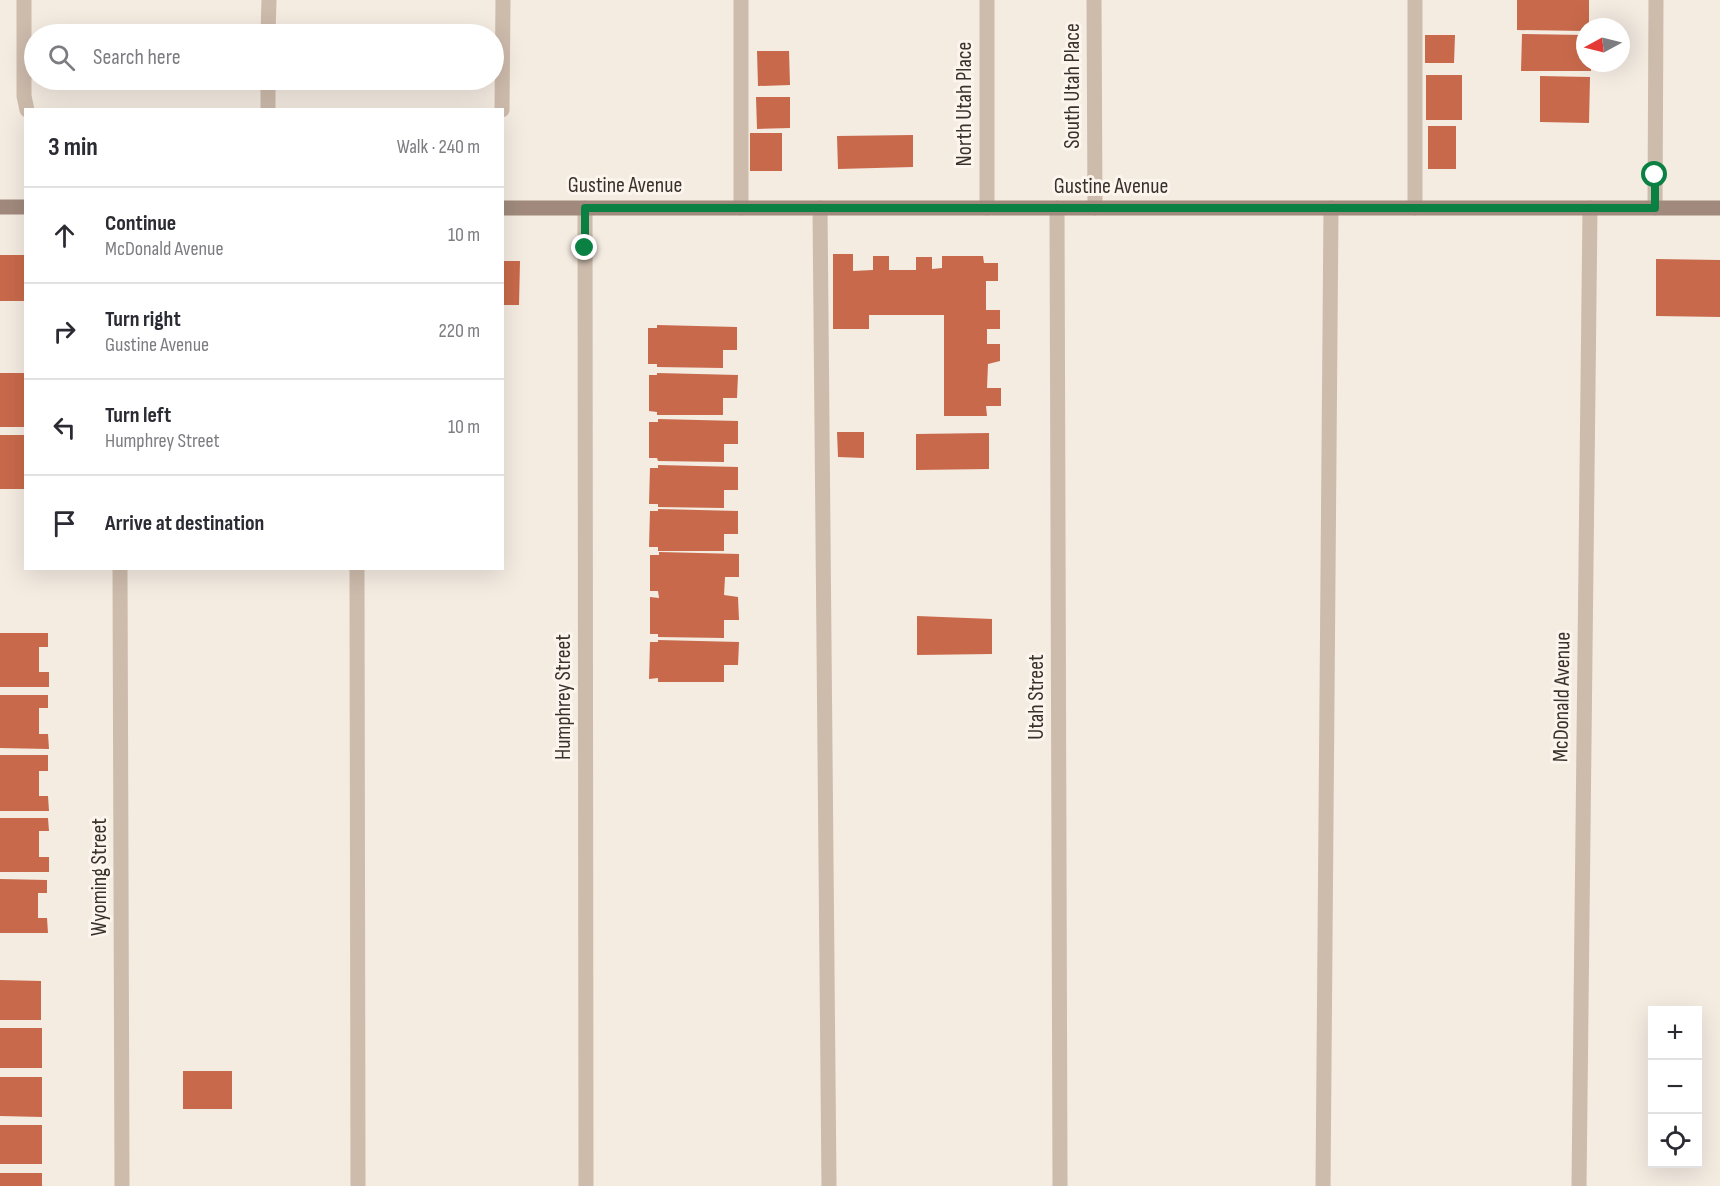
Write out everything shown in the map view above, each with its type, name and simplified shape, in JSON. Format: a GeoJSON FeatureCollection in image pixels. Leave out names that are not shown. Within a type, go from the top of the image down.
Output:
{"type":"FeatureCollection","features":[{"type":"Feature","properties":{"kind":"street"},"geometry":{"type":"LineString","coordinates":[[24,0],[24,96],[27,108]]}},
{"type":"Feature","properties":{"kind":"street"},"geometry":{"type":"LineString","coordinates":[[268,0],[268,24]]}},
{"type":"Feature","properties":{"kind":"street"},"geometry":{"type":"LineString","coordinates":[[503,0],[503,24]]}},
{"type":"Feature","properties":{"kind":"street"},"geometry":{"type":"LineString","coordinates":[[741,0],[741,208]]}},
{"type":"Feature","properties":{"kind":"street","name":"North Utah Place"},"geometry":{"type":"LineString","coordinates":[[987,0],[987,208]]}},
{"type":"Feature","properties":{"kind":"street","name":"South Utah Place"},"geometry":{"type":"LineString","coordinates":[[1094,0],[1095,208]]}},
{"type":"Feature","properties":{"kind":"street"},"geometry":{"type":"LineString","coordinates":[[1414,208],[1415,0]]}},
{"type":"Feature","properties":{"kind":"street"},"geometry":{"type":"LineString","coordinates":[[1655,208],[1656,0]]}},
{"type":"Feature","properties":{"kind":"street"},"geometry":{"type":"LineString","coordinates":[[268,90],[268,108]]}},
{"type":"Feature","properties":{"kind":"street"},"geometry":{"type":"LineString","coordinates":[[502,90],[502,108]]}},
{"type":"Feature","properties":{"kind":"street"},"geometry":{"type":"LineString","coordinates":[[0,207],[24,207]]}},
{"type":"Feature","properties":{"kind":"street","name":"Gustine Avenue"},"geometry":{"type":"LineString","coordinates":[[504,208],[1720,208]]}},
{"type":"Feature","properties":{"kind":"street","name":"Humphrey Street"},"geometry":{"type":"LineString","coordinates":[[585,208],[586,1186]]}},
{"type":"Feature","properties":{"kind":"street"},"geometry":{"type":"LineString","coordinates":[[820,208],[829,1186]]}},
{"type":"Feature","properties":{"kind":"street","name":"Utah Street"},"geometry":{"type":"LineString","coordinates":[[1057,208],[1060,1186]]}},
{"type":"Feature","properties":{"kind":"street"},"geometry":{"type":"LineString","coordinates":[[1323,1186],[1331,208]]}},
{"type":"Feature","properties":{"kind":"street","name":"McDonald Avenue"},"geometry":{"type":"LineString","coordinates":[[1580,1186],[1590,208]]}},
{"type":"Feature","properties":{"kind":"street","name":"Wyoming Street"},"geometry":{"type":"LineString","coordinates":[[120,570],[122,1186]]}},
{"type":"Feature","properties":{"kind":"street"},"geometry":{"type":"LineString","coordinates":[[357,570],[358,1186]]}},
{"type":"Feature","properties":{"kind":"building"},"geometry":{"type":"Polygon","coordinates":[[[1517,0],[1589,0],[1589,18],[1576,18],[1576,31],[1517,30],[1517,0]]]}},
{"type":"Feature","properties":{"kind":"building"},"geometry":{"type":"Polygon","coordinates":[[[1522,34],[1576,35],[1576,71],[1521,71],[1522,34]]]}},
{"type":"Feature","properties":{"kind":"building"},"geometry":{"type":"Polygon","coordinates":[[[1425,35],[1455,35],[1454,63],[1425,63],[1425,35]]]}},
{"type":"Feature","properties":{"kind":"building"},"geometry":{"type":"Polygon","coordinates":[[[757,51],[789,51],[790,85],[758,86],[757,51]]]}},
{"type":"Feature","properties":{"kind":"building"},"geometry":{"type":"Polygon","coordinates":[[[1426,75],[1462,75],[1462,120],[1426,120],[1426,75]]]}},
{"type":"Feature","properties":{"kind":"building"},"geometry":{"type":"Polygon","coordinates":[[[1540,76],[1590,77],[1589,123],[1540,122],[1540,76]]]}},
{"type":"Feature","properties":{"kind":"building"},"geometry":{"type":"Polygon","coordinates":[[[756,97],[790,97],[790,128],[757,129],[756,97]]]}},
{"type":"Feature","properties":{"kind":"building"},"geometry":{"type":"Polygon","coordinates":[[[1428,126],[1456,126],[1456,169],[1428,169],[1428,126]]]}},
{"type":"Feature","properties":{"kind":"building"},"geometry":{"type":"Polygon","coordinates":[[[750,133],[782,133],[782,171],[750,171],[750,133]]]}},
{"type":"Feature","properties":{"kind":"building"},"geometry":{"type":"Polygon","coordinates":[[[913,135],[913,167],[838,169],[837,136],[913,135]]]}},
{"type":"Feature","properties":{"kind":"building"},"geometry":{"type":"Polygon","coordinates":[[[833,254],[853,254],[853,271],[873,270],[873,256],[889,256],[889,270],[916,270],[916,257],[932,257],[932,269],[942,268],[942,256],[983,256],[984,263],[998,263],[998,281],[986,281],[986,310],[1000,310],[1000,329],[987,329],[987,344],[1000,344],[1000,361],[988,364],[987,388],[1001,388],[1001,406],[986,406],[987,416],[944,416],[944,315],[869,315],[869,329],[833,329],[833,254]]]}},
{"type":"Feature","properties":{"kind":"building"},"geometry":{"type":"Polygon","coordinates":[[[0,255],[24,255],[24,301],[0,301],[0,255]]]}},
{"type":"Feature","properties":{"kind":"building"},"geometry":{"type":"Polygon","coordinates":[[[1656,259],[1720,260],[1720,317],[1656,316],[1656,259]]]}},
{"type":"Feature","properties":{"kind":"building"},"geometry":{"type":"Polygon","coordinates":[[[504,261],[520,261],[519,305],[504,305],[504,261]]]}},
{"type":"Feature","properties":{"kind":"building"},"geometry":{"type":"Polygon","coordinates":[[[657,325],[737,327],[737,350],[723,350],[723,368],[657,367],[657,364],[648,364],[648,328],[657,328],[657,325]]]}},
{"type":"Feature","properties":{"kind":"building"},"geometry":{"type":"Polygon","coordinates":[[[0,373],[24,373],[24,427],[0,427],[0,373]]]}},
{"type":"Feature","properties":{"kind":"building"},"geometry":{"type":"Polygon","coordinates":[[[657,373],[738,375],[737,398],[723,398],[723,415],[657,415],[657,412],[649,411],[649,375],[657,375],[657,373]]]}},
{"type":"Feature","properties":{"kind":"building"},"geometry":{"type":"Polygon","coordinates":[[[658,419],[738,421],[738,444],[724,444],[724,462],[658,461],[657,458],[649,458],[649,422],[658,422],[658,419]]]}},
{"type":"Feature","properties":{"kind":"building"},"geometry":{"type":"Polygon","coordinates":[[[837,432],[864,432],[864,458],[838,457],[837,432]]]}},
{"type":"Feature","properties":{"kind":"building"},"geometry":{"type":"Polygon","coordinates":[[[989,433],[989,469],[916,470],[916,434],[989,433]]]}},
{"type":"Feature","properties":{"kind":"building"},"geometry":{"type":"Polygon","coordinates":[[[0,435],[24,435],[24,489],[0,489],[0,435]]]}},
{"type":"Feature","properties":{"kind":"building"},"geometry":{"type":"Polygon","coordinates":[[[658,465],[738,467],[738,490],[724,490],[724,508],[658,507],[658,504],[649,504],[650,468],[658,468],[658,465]]]}},
{"type":"Feature","properties":{"kind":"building"},"geometry":{"type":"Polygon","coordinates":[[[658,509],[738,511],[738,534],[724,534],[724,551],[658,551],[658,547],[649,547],[650,511],[658,511],[658,509]]]}},
{"type":"Feature","properties":{"kind":"building"},"geometry":{"type":"Polygon","coordinates":[[[659,552],[739,554],[739,577],[725,577],[724,595],[738,597],[739,620],[724,620],[724,638],[658,637],[658,634],[650,634],[650,597],[659,598],[658,591],[650,591],[650,555],[659,555],[659,552]]]}},
{"type":"Feature","properties":{"kind":"building"},"geometry":{"type":"Polygon","coordinates":[[[917,616],[992,619],[992,654],[917,655],[917,616]]]}},
{"type":"Feature","properties":{"kind":"building"},"geometry":{"type":"Polygon","coordinates":[[[0,633],[48,633],[48,647],[39,647],[39,672],[49,672],[49,687],[0,687],[0,633]]]}},
{"type":"Feature","properties":{"kind":"building"},"geometry":{"type":"Polygon","coordinates":[[[658,640],[739,642],[738,665],[724,665],[724,682],[658,682],[658,678],[649,679],[650,642],[658,642],[658,640]]]}},
{"type":"Feature","properties":{"kind":"building"},"geometry":{"type":"Polygon","coordinates":[[[0,695],[48,695],[48,708],[39,708],[39,734],[48,734],[49,749],[0,748],[0,695]]]}},
{"type":"Feature","properties":{"kind":"building"},"geometry":{"type":"Polygon","coordinates":[[[0,755],[48,755],[48,771],[39,771],[39,796],[48,796],[49,811],[0,811],[0,755]]]}},
{"type":"Feature","properties":{"kind":"building"},"geometry":{"type":"Polygon","coordinates":[[[0,818],[48,818],[49,831],[39,831],[39,857],[49,857],[49,872],[0,872],[0,818]]]}},
{"type":"Feature","properties":{"kind":"building"},"geometry":{"type":"Polygon","coordinates":[[[0,879],[47,880],[47,893],[38,893],[38,918],[47,918],[48,933],[0,933],[0,879]]]}},
{"type":"Feature","properties":{"kind":"building"},"geometry":{"type":"Polygon","coordinates":[[[0,980],[41,981],[41,1020],[0,1020],[0,980]]]}},
{"type":"Feature","properties":{"kind":"building"},"geometry":{"type":"Polygon","coordinates":[[[0,1028],[42,1028],[42,1068],[0,1068],[0,1028]]]}},
{"type":"Feature","properties":{"kind":"building"},"geometry":{"type":"Polygon","coordinates":[[[183,1071],[232,1071],[232,1109],[183,1109],[183,1071]]]}},
{"type":"Feature","properties":{"kind":"building"},"geometry":{"type":"Polygon","coordinates":[[[0,1077],[42,1077],[42,1117],[0,1116],[0,1077]]]}},
{"type":"Feature","properties":{"kind":"building"},"geometry":{"type":"Polygon","coordinates":[[[0,1125],[42,1125],[42,1164],[0,1164],[0,1125]]]}},
{"type":"Feature","properties":{"kind":"building"},"geometry":{"type":"Polygon","coordinates":[[[0,1173],[42,1173],[42,1186],[0,1186],[0,1173]]]}},
{"type":"Feature","properties":{"kind":"route"},"geometry":{"type":"LineString","coordinates":[[585,248],[585,208],[1655,208],[1655,175]]}}]}
